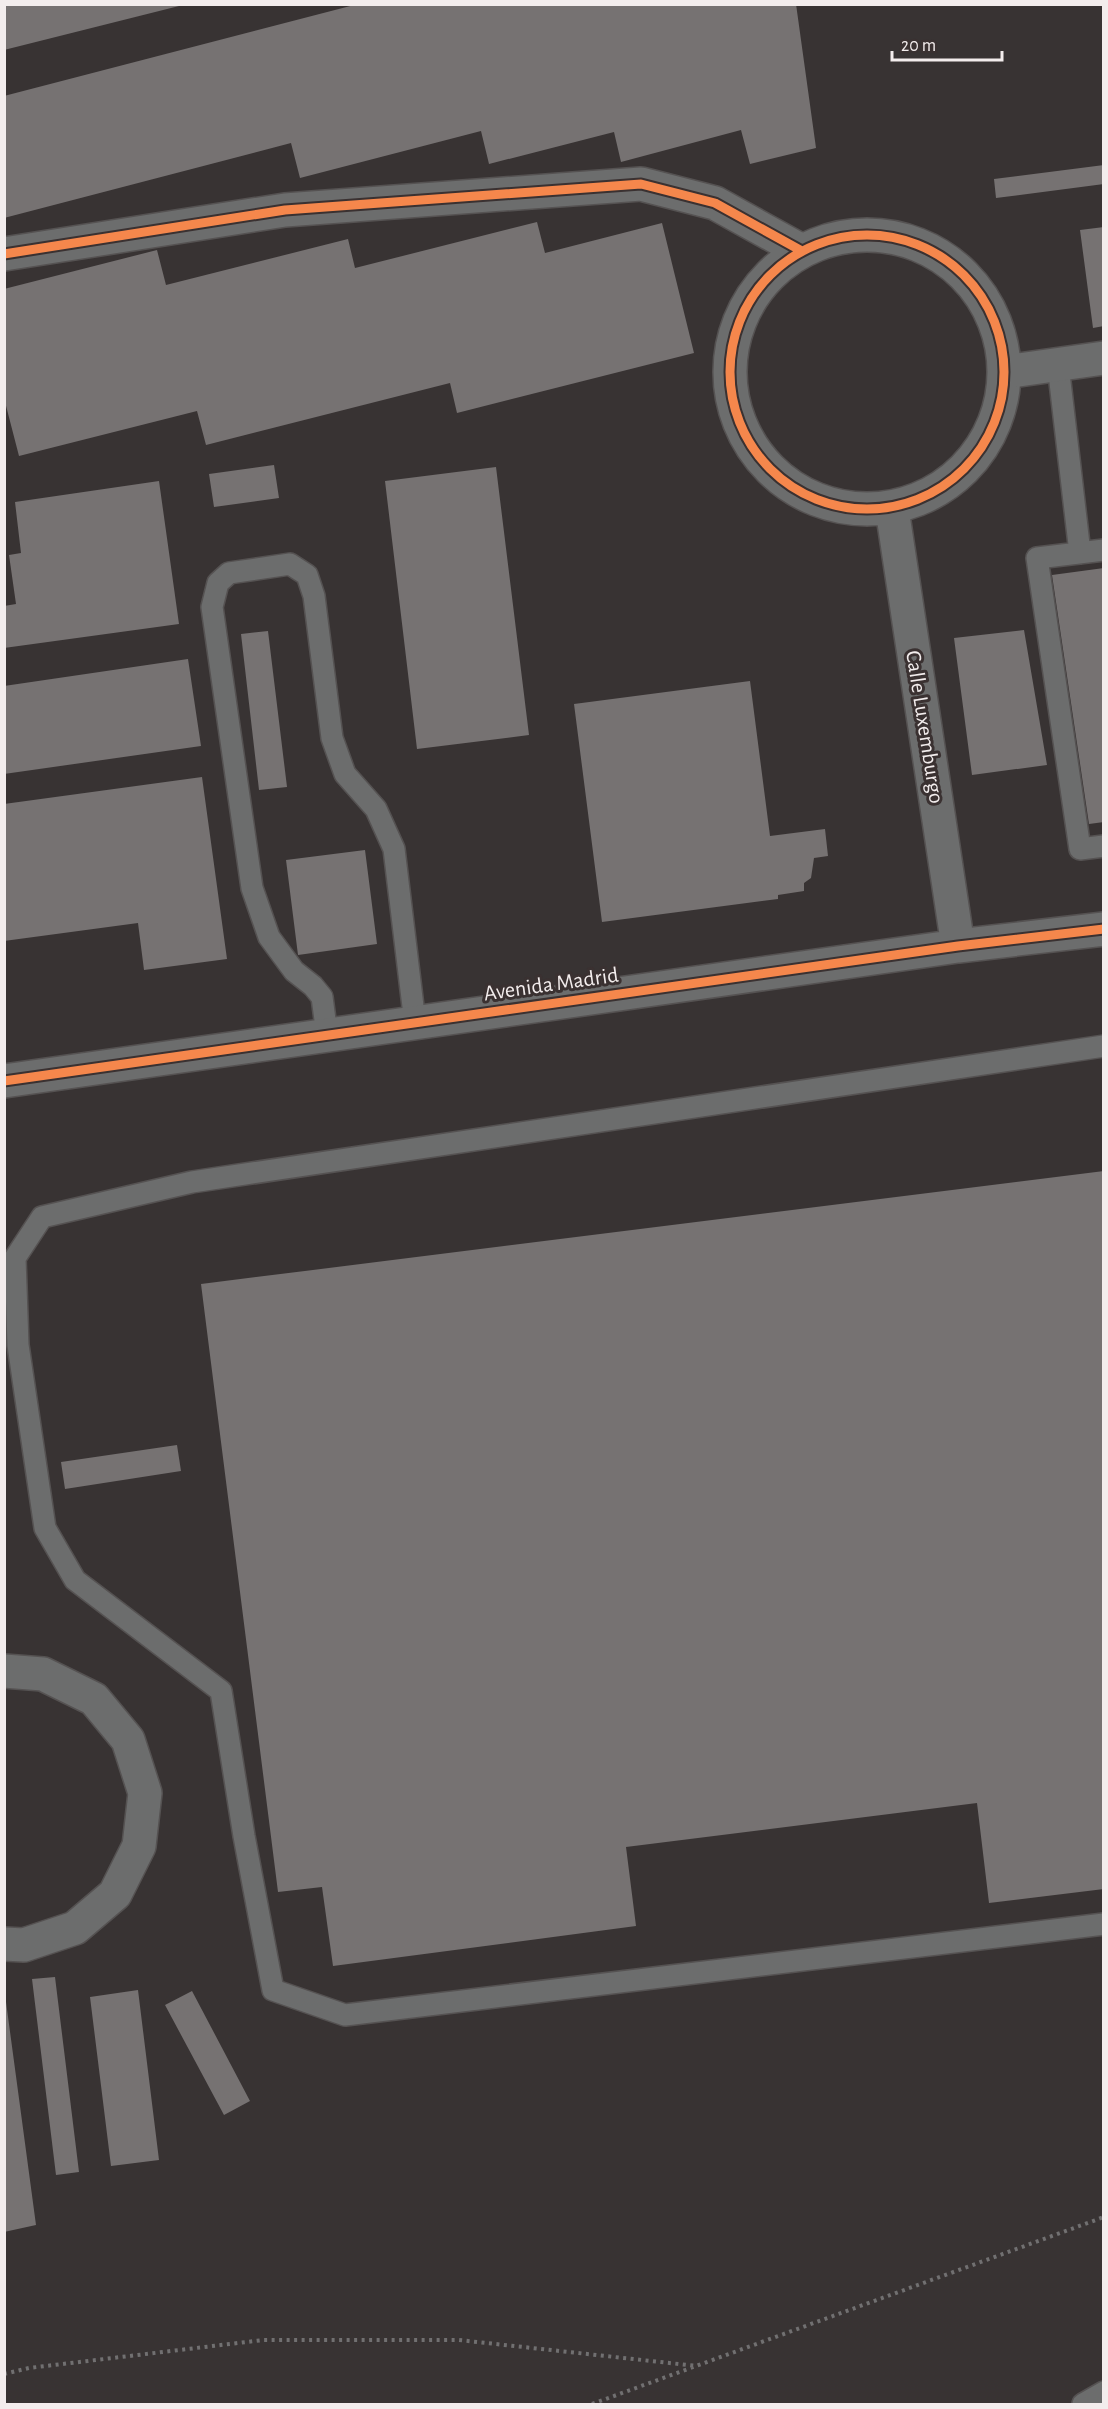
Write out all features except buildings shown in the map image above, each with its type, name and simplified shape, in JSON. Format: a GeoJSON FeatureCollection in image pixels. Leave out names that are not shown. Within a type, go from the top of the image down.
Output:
{"type":"FeatureCollection","features":[{"type":"Feature","properties":{"kind":"street"},"geometry":{"type":"LineString","coordinates":[[4,254],[285,210],[641,184],[715,203],[800,250]]}},
{"type":"Feature","properties":{"kind":"street"},"geometry":{"type":"LineString","coordinates":[[861,233],[909,239],[945,258],[984,297],[997,325],[1005,372],[997,420],[974,460],[937,492],[892,508],[834,507],[798,492],[761,461],[734,411],[729,364],[738,322],[762,280],[800,250],[861,233]]}},
{"type":"Feature","properties":{"kind":"street"},"geometry":{"type":"LineString","coordinates":[[1005,372],[1104,358]]}},
{"type":"Feature","properties":{"kind":"street","name":"Calle Luxemburgo"},"geometry":{"type":"LineString","coordinates":[[892,508],[958,946]]}},
{"type":"Feature","properties":{"kind":"street","name":"Avenida Madrid"},"geometry":{"type":"LineString","coordinates":[[4,1081],[958,946],[1104,929]]}},
{"type":"Feature","properties":{"kind":"street"},"geometry":{"type":"LineString","coordinates":[[4,1671],[43,1674],[94,1699],[128,1740],[145,1793],[140,1846],[115,1894],[75,1928],[24,1945],[4,1944]]}},
{"type":"Feature","properties":{"kind":"lane"},"geometry":{"type":"LineString","coordinates":[[1058,365],[1080,553]]}},
{"type":"Feature","properties":{"kind":"lane"},"geometry":{"type":"LineString","coordinates":[[1104,550],[1037,558],[1080,849],[1104,846]]}},
{"type":"Feature","properties":{"kind":"lane"},"geometry":{"type":"LineString","coordinates":[[327,1035],[322,997],[313,986],[294,971],[269,937],[252,888],[212,607],[218,583],[229,573],[290,564],[307,575],[315,596],[332,738],[345,774],[376,809],[394,849],[415,1023]]}},
{"type":"Feature","properties":{"kind":"lane"},"geometry":{"type":"LineString","coordinates":[[1104,1046],[192,1182],[42,1218],[15,1258],[18,1345],[45,1528],[75,1580],[221,1691],[273,1990],[345,2015],[1104,1924]]}},
{"type":"Feature","properties":{"kind":"lane"},"geometry":{"type":"LineString","coordinates":[[1083,2404],[1104,2392]]}},
{"type":"Feature","properties":{"kind":"path"},"geometry":{"type":"LineString","coordinates":[[592,2404],[1104,2217]]}},
{"type":"Feature","properties":{"kind":"path"},"geometry":{"type":"LineString","coordinates":[[4,2374],[29,2368],[263,2340],[459,2340],[697,2366]]}},
{"type":"Feature","properties":{"kind":"cycle path"},"geometry":{"type":"LineString","coordinates":[[4,254],[285,210],[641,184],[715,203],[800,250]]}},
{"type":"Feature","properties":{"kind":"cycle path"},"geometry":{"type":"LineString","coordinates":[[867,235],[894,237],[919,245],[943,258],[964,275],[981,296],[994,320],[1002,345],[1004,372],[1002,399],[994,424],[981,448],[964,469],[943,486],[919,499],[894,507],[867,509],[840,507],[815,499],[791,486],[770,469],[753,448],[740,424],[732,399],[730,372],[732,345],[740,320],[753,296],[770,275],[791,258],[815,245],[840,237],[867,235]]}},
{"type":"Feature","properties":{"kind":"cycle path"},"geometry":{"type":"LineString","coordinates":[[4,1081],[958,946],[1104,929]]}}]}
